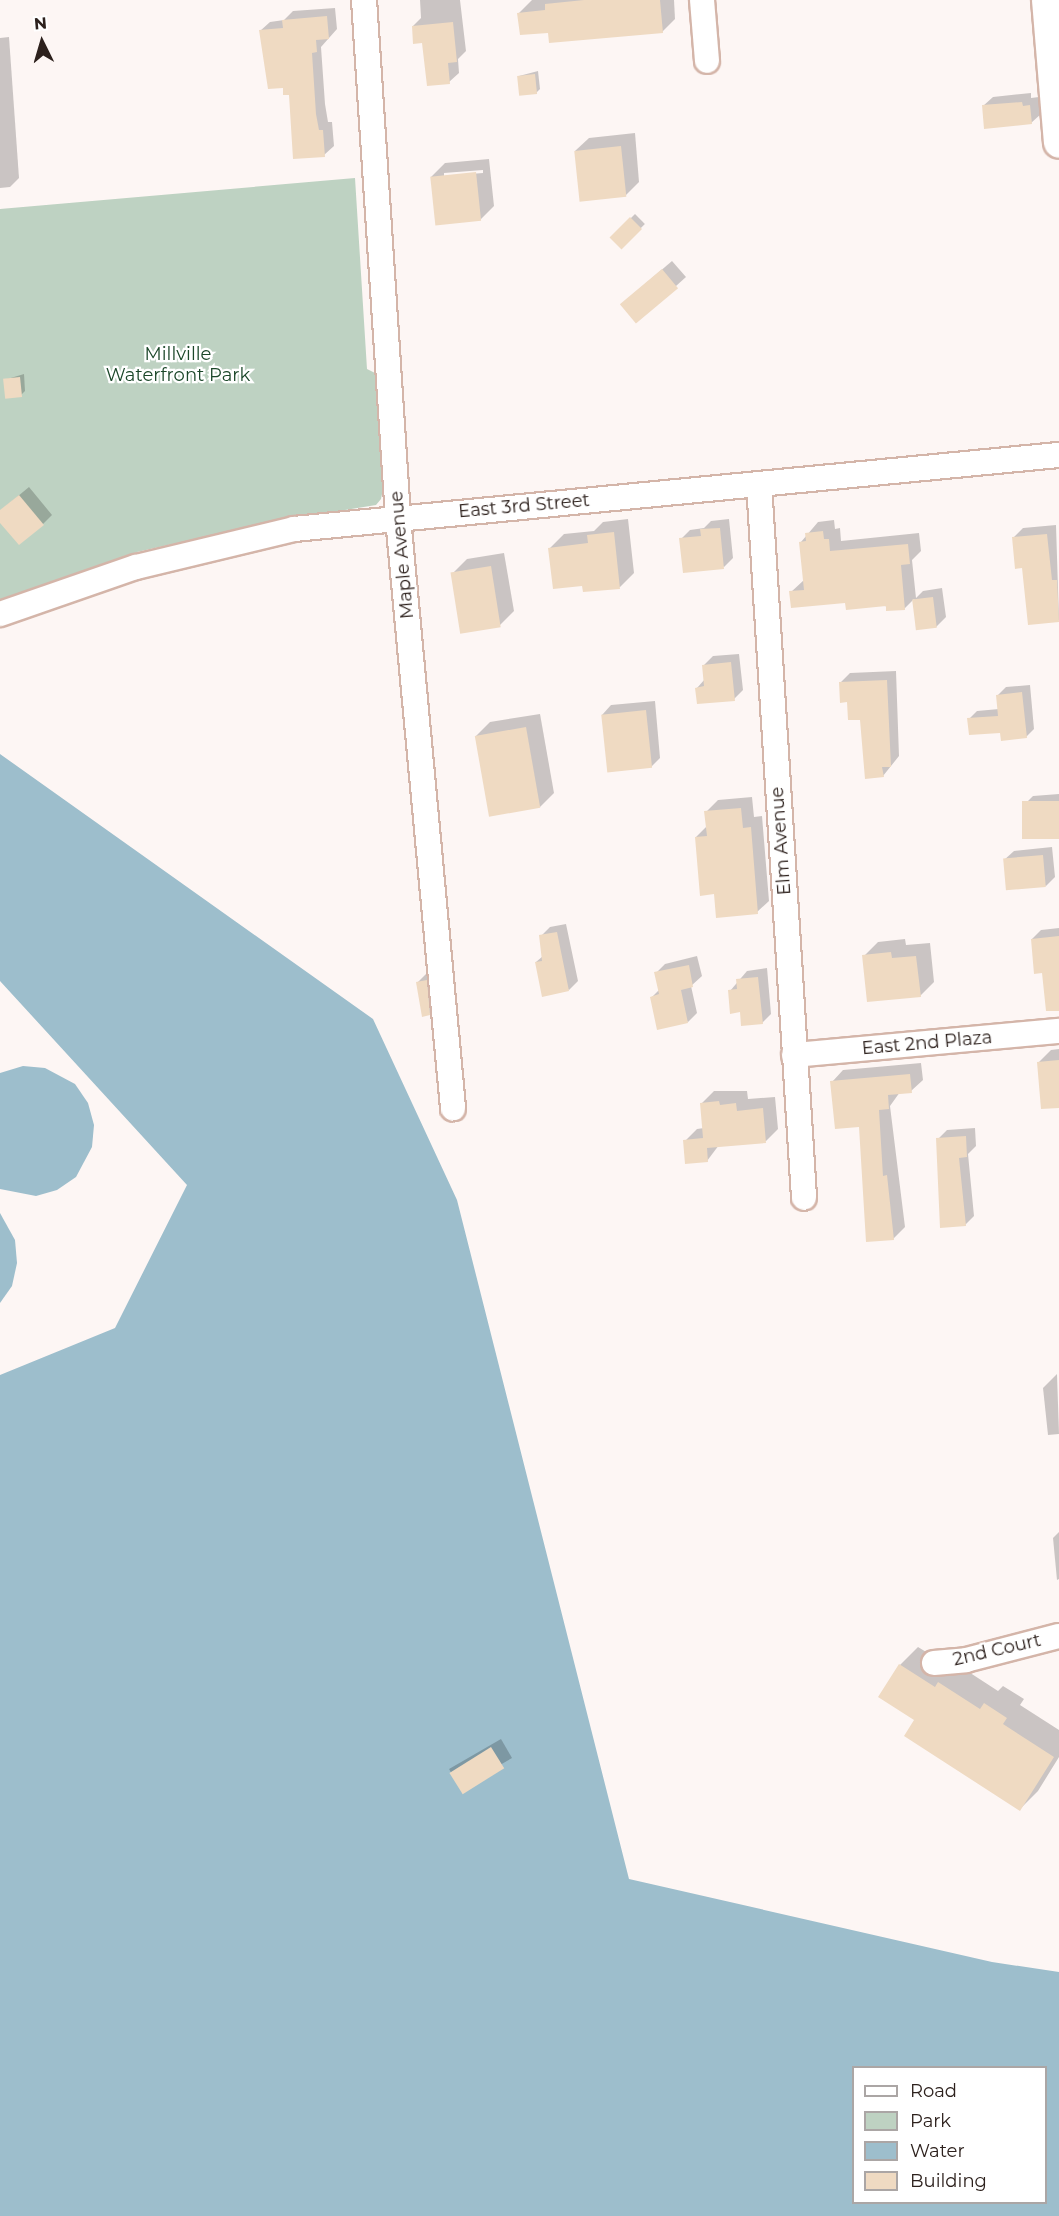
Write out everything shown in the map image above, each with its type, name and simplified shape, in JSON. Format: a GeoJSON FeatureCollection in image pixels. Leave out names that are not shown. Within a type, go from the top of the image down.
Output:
{"type":"FeatureCollection","features":[{"type":"Feature","properties":{"kind":"street","name":"Maple Avenue"},"geometry":{"type":"LineString","coordinates":[[364,0],[398,518],[453,1108]]}},
{"type":"Feature","properties":{"kind":"street"},"geometry":{"type":"LineString","coordinates":[[702,0],[707,62]]}},
{"type":"Feature","properties":{"kind":"street"},"geometry":{"type":"LineString","coordinates":[[1047,0],[1059,142]]}},
{"type":"Feature","properties":{"kind":"street","name":"East 3rd Street"},"geometry":{"type":"LineString","coordinates":[[0,614],[136,567],[252,537],[398,518],[1059,455]]}},
{"type":"Feature","properties":{"kind":"street","name":"Elm Avenue"},"geometry":{"type":"LineString","coordinates":[[759,484],[804,1198]]}},
{"type":"Feature","properties":{"kind":"street","name":"East 2nd Plaza"},"geometry":{"type":"LineString","coordinates":[[794,1055],[1059,1031]]}},
{"type":"Feature","properties":{"kind":"street","name":"2nd Court"},"geometry":{"type":"LineString","coordinates":[[934,1663],[966,1660],[1059,1636]]}},
{"type":"Feature","properties":{"kind":"green space","name":"Millville Waterfront Park"},"geometry":{"type":"Polygon","coordinates":[[[355,178],[367,369],[375,373],[384,484],[381,499],[376,505],[265,523],[137,552],[0,607],[0,209],[355,178]]]}},
{"type":"Feature","properties":{"kind":"water"},"geometry":{"type":"Polygon","coordinates":[[[0,754],[373,1019],[457,1200],[629,1879],[992,1962],[1059,1972],[1059,2216],[0,2216],[0,1375],[115,1328],[187,1185],[0,981],[0,754]]]}},
{"type":"Feature","properties":{"kind":"water"},"geometry":{"type":"Polygon","coordinates":[[[23,1066],[45,1068],[75,1084],[88,1103],[94,1125],[92,1147],[76,1177],[57,1190],[36,1196],[0,1189],[0,1073],[23,1066]]]}},
{"type":"Feature","properties":{"kind":"water"},"geometry":{"type":"Polygon","coordinates":[[[0,1213],[15,1240],[17,1263],[12,1286],[0,1303],[0,1213]]]}},
{"type":"Feature","properties":{"kind":"building"},"geometry":{"type":"Polygon","coordinates":[[[584,0],[660,0],[663,33],[549,43],[548,33],[520,35],[517,13],[545,10],[545,4],[584,0]]]}},
{"type":"Feature","properties":{"kind":"building"},"geometry":{"type":"Polygon","coordinates":[[[327,16],[329,39],[316,40],[317,52],[312,53],[316,114],[319,130],[323,130],[325,157],[293,159],[289,95],[283,95],[283,88],[268,89],[259,30],[283,28],[282,20],[327,16]]]}},
{"type":"Feature","properties":{"kind":"building"},"geometry":{"type":"Polygon","coordinates":[[[453,22],[457,62],[448,63],[450,84],[427,86],[422,43],[413,44],[412,26],[453,22]]]}},
{"type":"Feature","properties":{"kind":"building"},"geometry":{"type":"Polygon","coordinates":[[[535,74],[537,94],[519,96],[517,76],[535,74]]]}},
{"type":"Feature","properties":{"kind":"building"},"geometry":{"type":"Polygon","coordinates":[[[1022,102],[1023,106],[1030,105],[1032,124],[984,129],[982,105],[1022,102]]]}},
{"type":"Feature","properties":{"kind":"building"},"geometry":{"type":"Polygon","coordinates":[[[621,146],[626,197],[580,202],[574,151],[621,146]]]}},
{"type":"Feature","properties":{"kind":"building"},"geometry":{"type":"Polygon","coordinates":[[[476,172],[481,221],[435,226],[430,177],[476,172]]]}},
{"type":"Feature","properties":{"kind":"building"},"geometry":{"type":"Polygon","coordinates":[[[630,217],[642,229],[622,250],[609,238],[630,217]]]}},
{"type":"Feature","properties":{"kind":"building"},"geometry":{"type":"Polygon","coordinates":[[[662,269],[678,288],[636,324],[620,304],[662,269]]]}},
{"type":"Feature","properties":{"kind":"building"},"geometry":{"type":"Polygon","coordinates":[[[20,377],[22,397],[5,399],[3,379],[20,377]]]}},
{"type":"Feature","properties":{"kind":"building"},"geometry":{"type":"Polygon","coordinates":[[[19,495],[44,525],[19,545],[0,523],[0,510],[19,495]]]}},
{"type":"Feature","properties":{"kind":"building"},"geometry":{"type":"Polygon","coordinates":[[[720,528],[724,569],[683,573],[679,538],[701,536],[700,529],[720,528]]]}},
{"type":"Feature","properties":{"kind":"building"},"geometry":{"type":"Polygon","coordinates":[[[823,531],[824,539],[829,539],[830,551],[908,544],[910,564],[901,565],[905,610],[886,611],[886,606],[846,610],[845,603],[791,608],[789,591],[804,590],[799,542],[806,541],[805,533],[823,531]]]}},
{"type":"Feature","properties":{"kind":"building"},"geometry":{"type":"Polygon","coordinates":[[[614,532],[620,589],[583,592],[582,586],[553,589],[548,548],[588,543],[587,535],[614,532]]]}},
{"type":"Feature","properties":{"kind":"building"},"geometry":{"type":"Polygon","coordinates":[[[1047,534],[1052,580],[1057,580],[1059,622],[1028,625],[1022,568],[1015,569],[1012,537],[1047,534]]]}},
{"type":"Feature","properties":{"kind":"building"},"geometry":{"type":"Polygon","coordinates":[[[491,566],[501,627],[460,634],[451,572],[491,566]]]}},
{"type":"Feature","properties":{"kind":"building"},"geometry":{"type":"Polygon","coordinates":[[[933,597],[937,628],[916,630],[912,600],[933,597]]]}},
{"type":"Feature","properties":{"kind":"building"},"geometry":{"type":"Polygon","coordinates":[[[731,662],[735,701],[697,704],[695,688],[704,686],[702,665],[731,662]]]}},
{"type":"Feature","properties":{"kind":"building"},"geometry":{"type":"Polygon","coordinates":[[[887,680],[891,767],[882,767],[884,777],[865,779],[860,720],[848,720],[847,702],[840,703],[839,682],[887,680]]]}},
{"type":"Feature","properties":{"kind":"building"},"geometry":{"type":"Polygon","coordinates":[[[1022,692],[1027,738],[1001,741],[1000,733],[969,735],[967,718],[998,716],[996,695],[1022,692]]]}},
{"type":"Feature","properties":{"kind":"building"},"geometry":{"type":"Polygon","coordinates":[[[646,710],[652,768],[607,772],[601,715],[646,710]]]}},
{"type":"Feature","properties":{"kind":"building"},"geometry":{"type":"Polygon","coordinates":[[[526,727],[540,808],[489,817],[475,736],[526,727]]]}},
{"type":"Feature","properties":{"kind":"building"},"geometry":{"type":"Polygon","coordinates":[[[1022,801],[1059,801],[1059,839],[1022,839],[1022,801]]]}},
{"type":"Feature","properties":{"kind":"building"},"geometry":{"type":"Polygon","coordinates":[[[741,808],[743,828],[751,827],[758,914],[716,918],[714,894],[700,896],[695,837],[707,836],[704,811],[741,808]]]}},
{"type":"Feature","properties":{"kind":"building"},"geometry":{"type":"Polygon","coordinates":[[[1043,855],[1046,887],[1006,890],[1003,858],[1043,855]]]}},
{"type":"Feature","properties":{"kind":"building"},"geometry":{"type":"Polygon","coordinates":[[[557,932],[569,991],[542,997],[535,962],[542,961],[539,935],[557,932]]]}},
{"type":"Feature","properties":{"kind":"building"},"geometry":{"type":"Polygon","coordinates":[[[1059,936],[1059,1011],[1046,1011],[1042,973],[1034,974],[1031,939],[1059,936]]]}},
{"type":"Feature","properties":{"kind":"building"},"geometry":{"type":"Polygon","coordinates":[[[891,952],[892,958],[916,956],[921,997],[867,1002],[862,955],[891,952]]]}},
{"type":"Feature","properties":{"kind":"building"},"geometry":{"type":"Polygon","coordinates":[[[689,965],[693,987],[681,990],[688,1023],[657,1030],[650,997],[659,994],[654,972],[689,965]]]}},
{"type":"Feature","properties":{"kind":"building"},"geometry":{"type":"Polygon","coordinates":[[[758,977],[763,1024],[741,1026],[740,1012],[730,1014],[728,990],[737,989],[736,979],[758,977]]]}},
{"type":"Feature","properties":{"kind":"building"},"geometry":{"type":"Polygon","coordinates":[[[427,980],[430,1015],[422,1017],[416,982],[427,980]]]}},
{"type":"Feature","properties":{"kind":"building"},"geometry":{"type":"Polygon","coordinates":[[[1059,1060],[1059,1108],[1041,1109],[1037,1062],[1059,1060]]]}},
{"type":"Feature","properties":{"kind":"building"},"geometry":{"type":"Polygon","coordinates":[[[910,1074],[912,1093],[888,1095],[889,1109],[879,1110],[883,1176],[887,1175],[894,1240],[866,1242],[859,1127],[835,1129],[830,1081],[910,1074]]]}},
{"type":"Feature","properties":{"kind":"building"},"geometry":{"type":"Polygon","coordinates":[[[719,1101],[720,1105],[736,1103],[737,1111],[763,1108],[766,1143],[707,1148],[708,1162],[685,1164],[683,1140],[703,1138],[700,1103],[719,1101]]]}},
{"type":"Feature","properties":{"kind":"building"},"geometry":{"type":"Polygon","coordinates":[[[966,1136],[967,1157],[959,1158],[966,1226],[940,1228],[936,1138],[966,1136]]]}},
{"type":"Feature","properties":{"kind":"building"},"geometry":{"type":"Polygon","coordinates":[[[899,1664],[935,1687],[938,1682],[980,1709],[984,1703],[1007,1718],[1003,1724],[1054,1757],[1020,1811],[904,1736],[914,1720],[878,1697],[899,1664]]]}},
{"type":"Feature","properties":{"kind":"building"},"geometry":{"type":"Polygon","coordinates":[[[491,1747],[504,1768],[463,1794],[449,1773],[491,1747]]]}}]}
